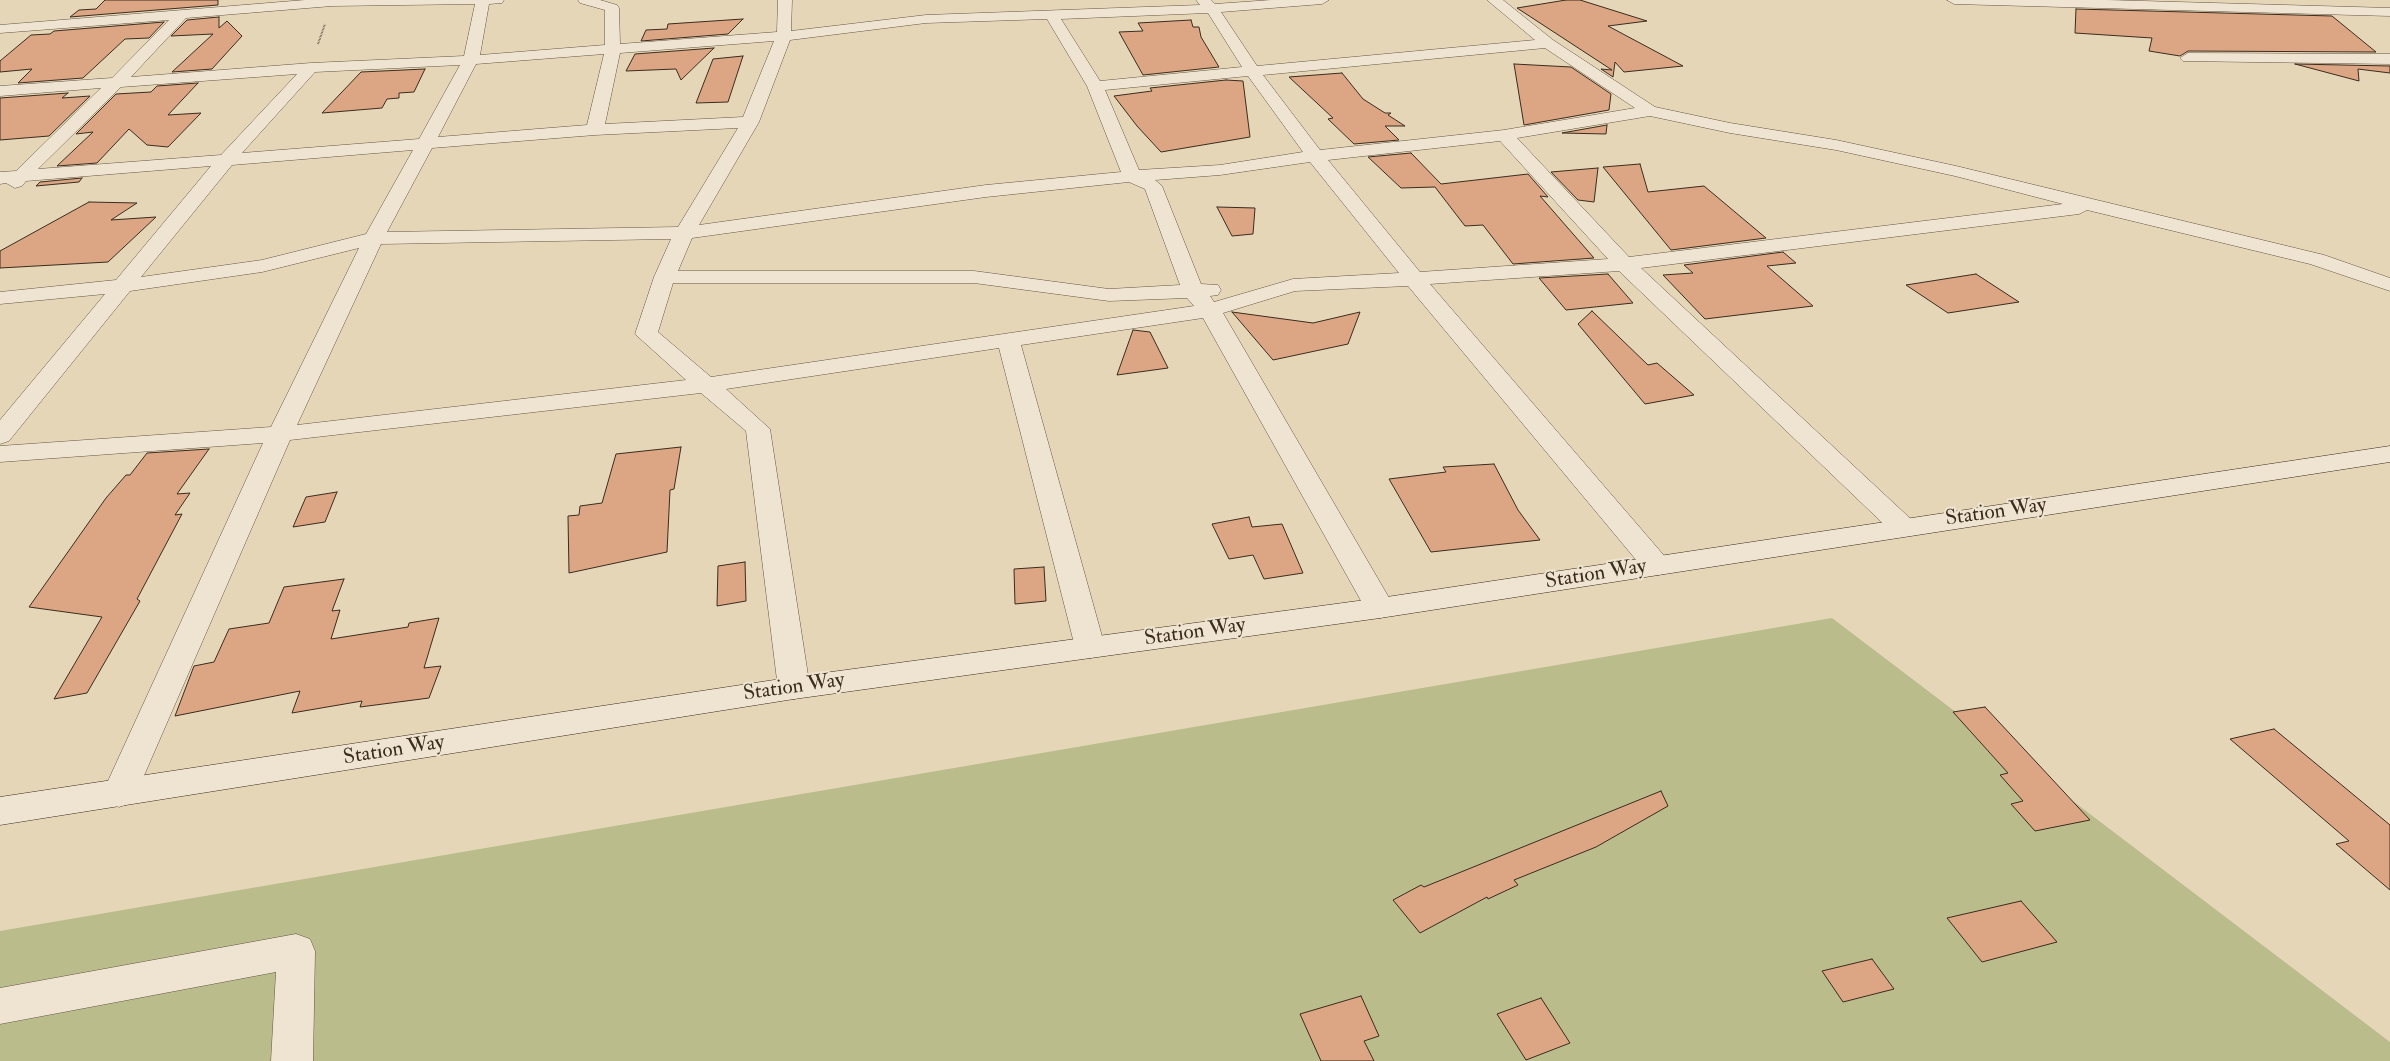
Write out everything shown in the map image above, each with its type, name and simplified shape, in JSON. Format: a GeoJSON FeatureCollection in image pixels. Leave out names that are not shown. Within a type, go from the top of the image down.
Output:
{"type":"FeatureCollection","features":[{"type":"Feature","properties":{"kind":"street"},"geometry":{"type":"LineString","coordinates":[[585,0],[612,8],[613,48],[595,130]]}},
{"type":"Feature","properties":{"kind":"street"},"geometry":{"type":"LineString","coordinates":[[785,0],[784,36],[750,122],[684,233],[665,277],[646,334],[758,429],[794,688]]}},
{"type":"Feature","properties":{"kind":"street"},"geometry":{"type":"LineString","coordinates":[[0,91],[311,68],[471,60],[784,36],[926,19],[1052,16],[1208,4],[1322,0]]}},
{"type":"Feature","properties":{"kind":"street"},"geometry":{"type":"LineString","coordinates":[[1494,0],[1548,43],[1650,111]]}},
{"type":"Feature","properties":{"kind":"street"},"geometry":{"type":"LineString","coordinates":[[1954,0],[2085,2],[2390,12]]}},
{"type":"Feature","properties":{"kind":"street"},"geometry":{"type":"LineString","coordinates":[[2378,0],[2390,5]]}},
{"type":"Feature","properties":{"kind":"street"},"geometry":{"type":"LineString","coordinates":[[0,29],[180,16],[332,2],[490,1],[471,60],[374,238],[280,434],[119,794]]}},
{"type":"Feature","properties":{"kind":"street"},"geometry":{"type":"LineString","coordinates":[[1208,4],[1252,71],[1315,156],[1414,279],[1657,566]]}},
{"type":"Feature","properties":{"kind":"street"},"geometry":{"type":"LineString","coordinates":[[3,185],[20,177],[117,82],[180,16]]}},
{"type":"Feature","properties":{"kind":"street"},"geometry":{"type":"LineString","coordinates":[[1052,16],[1095,86],[1132,176],[1153,186],[1193,291],[1210,310],[1380,608]]}},
{"type":"Feature","properties":{"kind":"street"},"geometry":{"type":"LineString","coordinates":[[6,43],[24,28]]}},
{"type":"Feature","properties":{"kind":"street"},"geometry":{"type":"LineString","coordinates":[[1095,86],[1548,43]]}},
{"type":"Feature","properties":{"kind":"street"},"geometry":{"type":"LineString","coordinates":[[2188,58],[2390,59]]}},
{"type":"Feature","properties":{"kind":"street"},"geometry":{"type":"LineString","coordinates":[[0,436],[226,160],[311,68]]}},
{"type":"Feature","properties":{"kind":"street"},"geometry":{"type":"LineString","coordinates":[[0,298],[122,286],[262,266],[374,238],[684,233],[986,191],[1132,176],[1220,170],[1315,156],[1504,134],[1650,111],[1730,128],[1836,145],[1947,169],[2317,259],[2390,286]]}},
{"type":"Feature","properties":{"kind":"street"},"geometry":{"type":"LineString","coordinates":[[20,177],[595,130],[750,122]]}},
{"type":"Feature","properties":{"kind":"street"},"geometry":{"type":"LineString","coordinates":[[1504,134],[1624,264],[1903,527]]}},
{"type":"Feature","properties":{"kind":"street"},"geometry":{"type":"LineString","coordinates":[[665,277],[974,277],[1108,295],[1193,291],[1292,284],[1414,279],[1624,264],[2093,206]]}},
{"type":"Feature","properties":{"kind":"street"},"geometry":{"type":"LineString","coordinates":[[0,454],[280,434],[706,385],[1210,310],[1292,284]]}},
{"type":"Feature","properties":{"kind":"street"},"geometry":{"type":"LineString","coordinates":[[1009,341],[1090,647]]}},
{"type":"Feature","properties":{"kind":"street","name":"Station Way"},"geometry":{"type":"LineString","coordinates":[[0,811],[794,688],[1380,608],[2390,454]]}},
{"type":"Feature","properties":{"kind":"street"},"geometry":{"type":"LineString","coordinates":[[0,1006],[296,951],[292,1061]]}},
{"type":"Feature","properties":{"kind":"path"},"geometry":{"type":"LineString","coordinates":[[311,68],[332,2]]}},
{"type":"Feature","properties":{"kind":"green space"},"geometry":{"type":"Polygon","coordinates":[[[1832,618],[2390,1042],[2390,1061],[0,1061],[0,931],[1832,618]]]}},
{"type":"Feature","properties":{"kind":"building"},"geometry":{"type":"Polygon","coordinates":[[[105,0],[218,0],[218,5],[70,17],[79,10],[96,9],[105,0]]]}},
{"type":"Feature","properties":{"kind":"building"},"geometry":{"type":"Polygon","coordinates":[[[1566,0],[1580,0],[1647,21],[1608,26],[1683,66],[1624,72],[1615,62],[1613,77],[1601,69],[1612,70],[1517,8],[1566,0]]]}},
{"type":"Feature","properties":{"kind":"building"},"geometry":{"type":"Polygon","coordinates":[[[2076,9],[2332,16],[2376,52],[2188,51],[2180,56],[2149,51],[2152,38],[2075,33],[2076,9]]]}},
{"type":"Feature","properties":{"kind":"building"},"geometry":{"type":"Polygon","coordinates":[[[219,17],[219,28],[227,21],[242,36],[212,69],[172,72],[213,34],[171,36],[187,20],[219,17]]]}},
{"type":"Feature","properties":{"kind":"building"},"geometry":{"type":"Polygon","coordinates":[[[743,19],[728,34],[641,41],[646,30],[667,29],[668,24],[743,19]]]}},
{"type":"Feature","properties":{"kind":"building"},"geometry":{"type":"Polygon","coordinates":[[[1191,20],[1193,27],[1199,27],[1201,37],[1219,67],[1143,75],[1119,32],[1143,31],[1138,23],[1191,20]]]}},
{"type":"Feature","properties":{"kind":"building"},"geometry":{"type":"Polygon","coordinates":[[[164,22],[149,38],[125,39],[83,78],[18,83],[32,69],[0,72],[0,61],[31,35],[50,34],[54,31],[164,22]]]}},
{"type":"Feature","properties":{"kind":"building"},"geometry":{"type":"Polygon","coordinates":[[[714,48],[681,80],[676,69],[626,71],[635,54],[714,48]]]}},
{"type":"Feature","properties":{"kind":"building"},"geometry":{"type":"Polygon","coordinates":[[[743,56],[728,102],[696,103],[713,59],[743,56]]]}},
{"type":"Feature","properties":{"kind":"building"},"geometry":{"type":"Polygon","coordinates":[[[1514,64],[1571,67],[1611,94],[1609,110],[1524,125],[1514,64]]]}},
{"type":"Feature","properties":{"kind":"building"},"geometry":{"type":"Polygon","coordinates":[[[2295,64],[2390,66],[2390,73],[2358,69],[2359,81],[2295,64]]]}},
{"type":"Feature","properties":{"kind":"building"},"geometry":{"type":"Polygon","coordinates":[[[425,69],[414,92],[399,93],[399,98],[387,99],[382,108],[322,113],[361,72],[425,69]]]}},
{"type":"Feature","properties":{"kind":"building"},"geometry":{"type":"Polygon","coordinates":[[[1342,73],[1363,99],[1385,113],[1391,113],[1388,115],[1405,126],[1385,126],[1399,140],[1354,144],[1328,119],[1333,118],[1289,77],[1342,73]]]}},
{"type":"Feature","properties":{"kind":"building"},"geometry":{"type":"Polygon","coordinates":[[[1226,80],[1243,81],[1250,137],[1161,152],[1137,126],[1114,96],[1152,91],[1150,88],[1226,80]]]}},
{"type":"Feature","properties":{"kind":"building"},"geometry":{"type":"Polygon","coordinates":[[[198,83],[168,115],[201,113],[168,147],[147,145],[129,129],[97,163],[57,166],[93,132],[76,134],[116,94],[151,92],[157,86],[198,83]]]}},
{"type":"Feature","properties":{"kind":"building"},"geometry":{"type":"Polygon","coordinates":[[[68,93],[62,98],[90,96],[49,136],[0,140],[0,98],[68,93]]]}},
{"type":"Feature","properties":{"kind":"building"},"geometry":{"type":"Polygon","coordinates":[[[1607,125],[1606,134],[1562,133],[1607,125]]]}},
{"type":"Feature","properties":{"kind":"building"},"geometry":{"type":"Polygon","coordinates":[[[1411,153],[1441,184],[1528,174],[1548,197],[1540,196],[1594,258],[1513,264],[1483,225],[1465,226],[1435,187],[1401,188],[1368,157],[1411,153]]]}},
{"type":"Feature","properties":{"kind":"building"},"geometry":{"type":"Polygon","coordinates":[[[1640,164],[1648,192],[1704,186],[1766,238],[1671,250],[1603,167],[1640,164]]]}},
{"type":"Feature","properties":{"kind":"building"},"geometry":{"type":"Polygon","coordinates":[[[1598,168],[1594,202],[1578,200],[1551,172],[1598,168]]]}},
{"type":"Feature","properties":{"kind":"building"},"geometry":{"type":"Polygon","coordinates":[[[82,178],[79,182],[36,186],[40,182],[82,178]]]}},
{"type":"Feature","properties":{"kind":"building"},"geometry":{"type":"Polygon","coordinates":[[[89,202],[137,203],[111,220],[156,217],[108,262],[0,268],[0,251],[89,202]]]}},
{"type":"Feature","properties":{"kind":"building"},"geometry":{"type":"Polygon","coordinates":[[[1217,207],[1255,208],[1253,234],[1232,236],[1217,207]]]}},
{"type":"Feature","properties":{"kind":"building"},"geometry":{"type":"Polygon","coordinates":[[[1783,252],[1796,263],[1767,266],[1813,306],[1705,319],[1663,275],[1693,273],[1684,265],[1783,252]]]}},
{"type":"Feature","properties":{"kind":"building"},"geometry":{"type":"Polygon","coordinates":[[[1608,274],[1633,303],[1566,310],[1539,278],[1608,274]]]}},
{"type":"Feature","properties":{"kind":"building"},"geometry":{"type":"Polygon","coordinates":[[[1976,274],[2019,302],[1948,313],[1906,285],[1976,274]]]}},
{"type":"Feature","properties":{"kind":"building"},"geometry":{"type":"Polygon","coordinates":[[[1592,311],[1648,365],[1657,363],[1694,395],[1645,404],[1578,324],[1592,311]]]}},
{"type":"Feature","properties":{"kind":"building"},"geometry":{"type":"Polygon","coordinates":[[[1232,312],[1313,323],[1360,312],[1348,344],[1273,360],[1232,312]]]}},
{"type":"Feature","properties":{"kind":"building"},"geometry":{"type":"Polygon","coordinates":[[[1133,330],[1150,332],[1168,368],[1117,375],[1133,330]]]}},
{"type":"Feature","properties":{"kind":"building"},"geometry":{"type":"Polygon","coordinates":[[[681,447],[674,489],[670,490],[667,552],[569,573],[568,516],[579,515],[580,506],[602,503],[616,454],[681,447]]]}},
{"type":"Feature","properties":{"kind":"building"},"geometry":{"type":"Polygon","coordinates":[[[209,449],[177,494],[190,493],[175,515],[182,514],[137,599],[140,601],[87,693],[54,699],[102,617],[29,607],[106,498],[126,475],[130,475],[147,453],[209,449]]]}},
{"type":"Feature","properties":{"kind":"building"},"geometry":{"type":"Polygon","coordinates":[[[1494,464],[1518,510],[1540,540],[1431,552],[1389,479],[1446,472],[1443,467],[1494,464]]]}},
{"type":"Feature","properties":{"kind":"building"},"geometry":{"type":"Polygon","coordinates":[[[337,492],[325,522],[293,527],[306,497],[337,492]]]}},
{"type":"Feature","properties":{"kind":"building"},"geometry":{"type":"Polygon","coordinates":[[[1249,517],[1252,527],[1282,524],[1303,573],[1264,579],[1253,555],[1229,559],[1212,524],[1249,517]]]}},
{"type":"Feature","properties":{"kind":"building"},"geometry":{"type":"Polygon","coordinates":[[[745,562],[746,601],[717,606],[718,566],[745,562]]]}},
{"type":"Feature","properties":{"kind":"building"},"geometry":{"type":"Polygon","coordinates":[[[1044,567],[1046,601],[1015,604],[1014,569],[1044,567]]]}},
{"type":"Feature","properties":{"kind":"building"},"geometry":{"type":"Polygon","coordinates":[[[344,579],[332,611],[340,610],[331,639],[408,627],[409,623],[439,618],[424,668],[441,666],[429,698],[360,707],[362,701],[292,713],[300,691],[175,716],[194,666],[214,662],[229,629],[269,623],[284,587],[344,579]]]}},
{"type":"Feature","properties":{"kind":"building"},"geometry":{"type":"Polygon","coordinates":[[[1985,707],[2090,820],[2035,831],[2011,804],[2023,801],[2000,775],[2008,773],[1953,712],[1985,707]]]}},
{"type":"Feature","properties":{"kind":"building"},"geometry":{"type":"Polygon","coordinates":[[[2274,729],[2390,825],[2390,890],[2336,844],[2349,841],[2230,739],[2274,729]]]}},
{"type":"Feature","properties":{"kind":"building"},"geometry":{"type":"Polygon","coordinates":[[[1661,791],[1668,806],[1596,847],[1514,880],[1518,885],[1488,899],[1487,897],[1420,933],[1393,900],[1421,885],[1424,887],[1661,791]]]}},
{"type":"Feature","properties":{"kind":"building"},"geometry":{"type":"Polygon","coordinates":[[[2021,901],[2057,942],[1982,962],[1947,918],[2021,901]]]}},
{"type":"Feature","properties":{"kind":"building"},"geometry":{"type":"Polygon","coordinates":[[[1872,959],[1894,989],[1843,1002],[1822,971],[1872,959]]]}},
{"type":"Feature","properties":{"kind":"building"},"geometry":{"type":"Polygon","coordinates":[[[1361,996],[1379,1036],[1364,1041],[1374,1061],[1321,1061],[1300,1014],[1361,996]]]}},
{"type":"Feature","properties":{"kind":"building"},"geometry":{"type":"Polygon","coordinates":[[[1541,998],[1570,1043],[1526,1060],[1497,1014],[1541,998]]]}}]}
